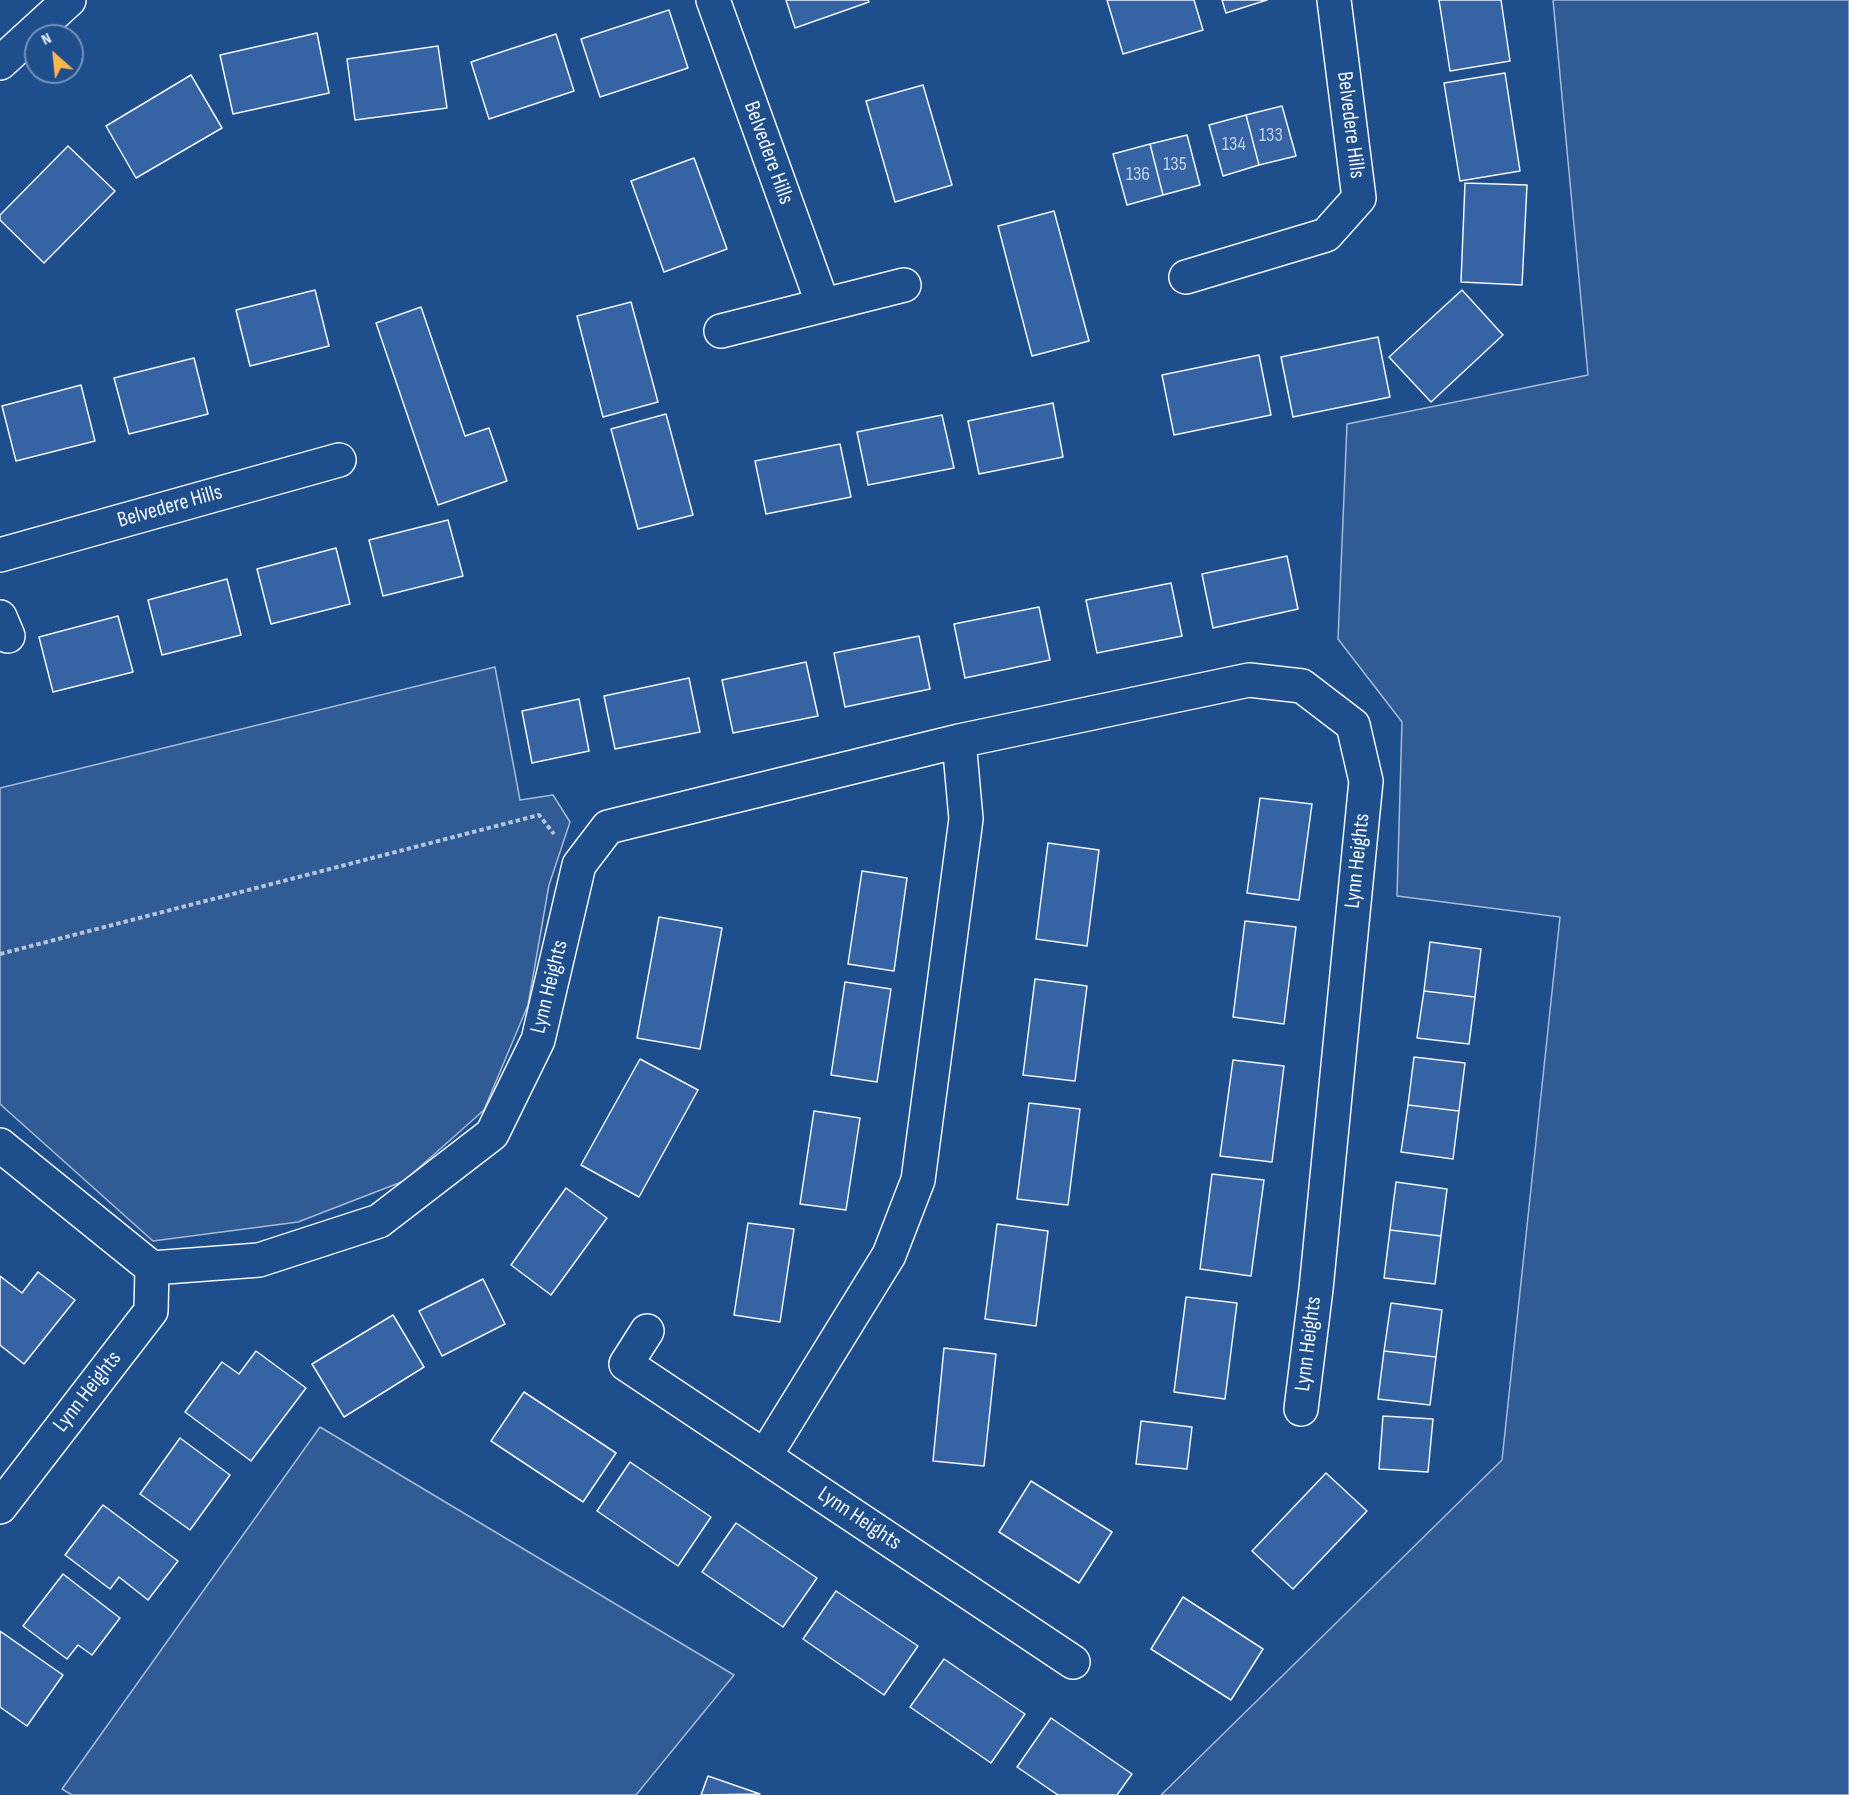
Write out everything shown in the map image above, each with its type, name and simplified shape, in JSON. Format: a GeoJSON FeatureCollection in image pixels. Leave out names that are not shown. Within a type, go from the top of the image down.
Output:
{"type":"FeatureCollection","features":[{"type":"Feature","properties":{"kind":"street"},"geometry":{"type":"LineString","coordinates":[[0,63],[69,0]]}},
{"type":"Feature","properties":{"kind":"street","name":"Belvedere Hills"},"geometry":{"type":"LineString","coordinates":[[713,0],[823,305]]}},
{"type":"Feature","properties":{"kind":"street","name":"Belvedere Hills"},"geometry":{"type":"LineString","coordinates":[[1186,277],[1326,235],[1359,198],[1334,0]]}},
{"type":"Feature","properties":{"kind":"street"},"geometry":{"type":"LineString","coordinates":[[721,331],[904,285]]}},
{"type":"Feature","properties":{"kind":"street","name":"Belvedere Hills"},"geometry":{"type":"LineString","coordinates":[[0,555],[339,460]]}},
{"type":"Feature","properties":{"kind":"street","name":"Lynn Heights"},"geometry":{"type":"LineString","coordinates":[[0,1507],[151,1311],[152,1268],[259,1260],[379,1221],[492,1134],[538,1040],[579,865],[608,827],[960,741],[1250,680],[1302,686],[1353,725],[1366,781],[1316,1289],[1301,1409]]}},
{"type":"Feature","properties":{"kind":"street"},"geometry":{"type":"LineString","coordinates":[[765,1456],[890,1255],[918,1180],[966,819],[960,741]]}},
{"type":"Feature","properties":{"kind":"street"},"geometry":{"type":"LineString","coordinates":[[0,1145],[152,1268]]}},
{"type":"Feature","properties":{"kind":"street","name":"Lynn Heights"},"geometry":{"type":"LineString","coordinates":[[647,1331],[626,1364],[1073,1662]]}},
{"type":"Feature","properties":{"kind":"path"},"geometry":{"type":"LineString","coordinates":[[0,954],[539,815],[579,865]]}},
{"type":"Feature","properties":{"kind":"shaded area"},"geometry":{"type":"Polygon","coordinates":[[[1553,0],[1849,0],[1849,1795],[1161,1795],[1502,1460],[1560,917],[1397,896],[1402,722],[1338,639],[1347,424],[1588,375],[1553,0]]]}},
{"type":"Feature","properties":{"kind":"shaded area"},"geometry":{"type":"Polygon","coordinates":[[[495,667],[520,800],[553,795],[570,822],[549,885],[528,1005],[484,1110],[404,1181],[298,1222],[153,1241],[0,1104],[0,788],[495,667]]]}},
{"type":"Feature","properties":{"kind":"shaded area"},"geometry":{"type":"Polygon","coordinates":[[[320,1427],[734,1675],[636,1795],[72,1795],[62,1789],[320,1427]]]}},
{"type":"Feature","properties":{"kind":"building"},"geometry":{"type":"Polygon","coordinates":[[[786,0],[868,0],[869,2],[795,28],[786,0]]]}},
{"type":"Feature","properties":{"kind":"building"},"geometry":{"type":"Polygon","coordinates":[[[1107,0],[1194,0],[1203,30],[1123,54],[1107,0]]]}},
{"type":"Feature","properties":{"kind":"building"},"geometry":{"type":"Polygon","coordinates":[[[1222,0],[1267,0],[1226,13],[1222,0]]]}},
{"type":"Feature","properties":{"kind":"building"},"geometry":{"type":"Polygon","coordinates":[[[1439,0],[1501,0],[1510,61],[1450,71],[1439,0]]]}},
{"type":"Feature","properties":{"kind":"building"},"geometry":{"type":"Polygon","coordinates":[[[669,10],[688,68],[600,97],[581,39],[669,10]]]}},
{"type":"Feature","properties":{"kind":"building"},"geometry":{"type":"Polygon","coordinates":[[[317,33],[329,93],[233,114],[220,55],[317,33]]]}},
{"type":"Feature","properties":{"kind":"building"},"geometry":{"type":"Polygon","coordinates":[[[556,34],[574,91],[489,119],[471,62],[556,34]]]}},
{"type":"Feature","properties":{"kind":"building"},"geometry":{"type":"Polygon","coordinates":[[[438,46],[447,108],[355,120],[347,59],[438,46]]]}},
{"type":"Feature","properties":{"kind":"building"},"geometry":{"type":"Polygon","coordinates":[[[1505,73],[1520,171],[1460,181],[1444,83],[1505,73]]]}},
{"type":"Feature","properties":{"kind":"building"},"geometry":{"type":"Polygon","coordinates":[[[191,75],[222,128],[136,178],[106,126],[191,75]]]}},
{"type":"Feature","properties":{"kind":"building"},"geometry":{"type":"Polygon","coordinates":[[[923,85],[952,185],[895,202],[866,101],[923,85]]]}},
{"type":"Feature","properties":{"kind":"building"},"geometry":{"type":"Polygon","coordinates":[[[1282,106],[1296,156],[1259,165],[1246,115],[1282,106]]]}},
{"type":"Feature","properties":{"kind":"building"},"geometry":{"type":"Polygon","coordinates":[[[1246,115],[1259,165],[1223,176],[1209,125],[1246,115]]]}},
{"type":"Feature","properties":{"kind":"building"},"geometry":{"type":"Polygon","coordinates":[[[1187,135],[1200,185],[1163,195],[1150,144],[1187,135]]]}},
{"type":"Feature","properties":{"kind":"building"},"geometry":{"type":"Polygon","coordinates":[[[1150,144],[1163,195],[1127,205],[1113,154],[1150,144]]]}},
{"type":"Feature","properties":{"kind":"building"},"geometry":{"type":"Polygon","coordinates":[[[68,146],[115,191],[44,263],[0,220],[0,215],[68,146]]]}},
{"type":"Feature","properties":{"kind":"building"},"geometry":{"type":"Polygon","coordinates":[[[694,158],[727,249],[664,272],[631,181],[694,158]]]}},
{"type":"Feature","properties":{"kind":"building"},"geometry":{"type":"Polygon","coordinates":[[[1465,183],[1527,185],[1522,285],[1461,282],[1465,183]]]}},
{"type":"Feature","properties":{"kind":"building"},"geometry":{"type":"Polygon","coordinates":[[[1054,211],[1089,341],[1032,356],[998,226],[1054,211]]]}},
{"type":"Feature","properties":{"kind":"building"},"geometry":{"type":"Polygon","coordinates":[[[315,290],[329,346],[250,366],[236,310],[315,290]]]}},
{"type":"Feature","properties":{"kind":"building"},"geometry":{"type":"Polygon","coordinates":[[[1462,290],[1503,335],[1431,402],[1389,357],[1462,290]]]}},
{"type":"Feature","properties":{"kind":"building"},"geometry":{"type":"Polygon","coordinates":[[[631,302],[658,402],[603,417],[577,316],[631,302]]]}},
{"type":"Feature","properties":{"kind":"building"},"geometry":{"type":"Polygon","coordinates":[[[421,307],[465,436],[489,428],[507,481],[438,505],[376,323],[421,307]]]}},
{"type":"Feature","properties":{"kind":"building"},"geometry":{"type":"Polygon","coordinates":[[[1378,337],[1390,397],[1293,417],[1281,357],[1378,337]]]}},
{"type":"Feature","properties":{"kind":"building"},"geometry":{"type":"Polygon","coordinates":[[[1259,355],[1271,415],[1174,435],[1162,375],[1259,355]]]}},
{"type":"Feature","properties":{"kind":"building"},"geometry":{"type":"Polygon","coordinates":[[[194,358],[208,414],[129,434],[114,378],[194,358]]]}},
{"type":"Feature","properties":{"kind":"building"},"geometry":{"type":"Polygon","coordinates":[[[81,385],[95,441],[16,461],[2,406],[81,385]]]}},
{"type":"Feature","properties":{"kind":"building"},"geometry":{"type":"Polygon","coordinates":[[[1053,403],[1063,457],[979,474],[968,421],[1053,403]]]}},
{"type":"Feature","properties":{"kind":"building"},"geometry":{"type":"Polygon","coordinates":[[[666,414],[693,515],[638,529],[611,429],[666,414]]]}},
{"type":"Feature","properties":{"kind":"building"},"geometry":{"type":"Polygon","coordinates":[[[942,415],[954,468],[868,485],[857,432],[942,415]]]}},
{"type":"Feature","properties":{"kind":"building"},"geometry":{"type":"Polygon","coordinates":[[[840,444],[851,497],[766,514],[755,461],[840,444]]]}},
{"type":"Feature","properties":{"kind":"building"},"geometry":{"type":"Polygon","coordinates":[[[448,520],[463,576],[383,596],[369,540],[448,520]]]}},
{"type":"Feature","properties":{"kind":"building"},"geometry":{"type":"Polygon","coordinates":[[[336,548],[350,604],[271,624],[257,569],[336,548]]]}},
{"type":"Feature","properties":{"kind":"building"},"geometry":{"type":"Polygon","coordinates":[[[1287,556],[1298,609],[1213,628],[1202,574],[1287,556]]]}},
{"type":"Feature","properties":{"kind":"building"},"geometry":{"type":"Polygon","coordinates":[[[227,579],[241,635],[162,655],[148,600],[227,579]]]}},
{"type":"Feature","properties":{"kind":"building"},"geometry":{"type":"Polygon","coordinates":[[[1171,583],[1182,636],[1097,653],[1086,600],[1171,583]]]}},
{"type":"Feature","properties":{"kind":"building"},"geometry":{"type":"Polygon","coordinates":[[[1039,607],[1050,660],[965,678],[954,624],[1039,607]]]}},
{"type":"Feature","properties":{"kind":"building"},"geometry":{"type":"Polygon","coordinates":[[[118,616],[133,672],[53,692],[39,637],[118,616]]]}},
{"type":"Feature","properties":{"kind":"building"},"geometry":{"type":"Polygon","coordinates":[[[919,636],[930,689],[845,707],[834,653],[919,636]]]}},
{"type":"Feature","properties":{"kind":"building"},"geometry":{"type":"Polygon","coordinates":[[[806,662],[818,716],[733,733],[722,680],[806,662]]]}},
{"type":"Feature","properties":{"kind":"building"},"geometry":{"type":"Polygon","coordinates":[[[689,678],[700,732],[615,749],[604,696],[689,678]]]}},
{"type":"Feature","properties":{"kind":"building"},"geometry":{"type":"Polygon","coordinates":[[[579,699],[589,751],[532,763],[522,711],[579,699]]]}},
{"type":"Feature","properties":{"kind":"building"},"geometry":{"type":"Polygon","coordinates":[[[1260,798],[1312,804],[1299,900],[1247,893],[1260,798]]]}},
{"type":"Feature","properties":{"kind":"building"},"geometry":{"type":"Polygon","coordinates":[[[1048,843],[1099,850],[1087,946],[1036,939],[1048,843]]]}},
{"type":"Feature","properties":{"kind":"building"},"geometry":{"type":"Polygon","coordinates":[[[862,871],[907,878],[894,971],[848,964],[862,871]]]}},
{"type":"Feature","properties":{"kind":"building"},"geometry":{"type":"Polygon","coordinates":[[[659,917],[722,928],[700,1049],[637,1038],[659,917]]]}},
{"type":"Feature","properties":{"kind":"building"},"geometry":{"type":"Polygon","coordinates":[[[1245,921],[1296,927],[1284,1024],[1233,1017],[1245,921]]]}},
{"type":"Feature","properties":{"kind":"building"},"geometry":{"type":"Polygon","coordinates":[[[1430,942],[1481,949],[1475,997],[1424,991],[1430,942]]]}},
{"type":"Feature","properties":{"kind":"building"},"geometry":{"type":"Polygon","coordinates":[[[1035,979],[1087,986],[1075,1081],[1023,1075],[1035,979]]]}},
{"type":"Feature","properties":{"kind":"building"},"geometry":{"type":"Polygon","coordinates":[[[845,982],[891,989],[877,1082],[831,1075],[845,982]]]}},
{"type":"Feature","properties":{"kind":"building"},"geometry":{"type":"Polygon","coordinates":[[[1424,991],[1475,997],[1469,1044],[1417,1038],[1424,991]]]}},
{"type":"Feature","properties":{"kind":"building"},"geometry":{"type":"Polygon","coordinates":[[[1414,1057],[1465,1063],[1459,1111],[1408,1105],[1414,1057]]]}},
{"type":"Feature","properties":{"kind":"building"},"geometry":{"type":"Polygon","coordinates":[[[640,1059],[698,1090],[639,1197],[581,1165],[640,1059]]]}},
{"type":"Feature","properties":{"kind":"building"},"geometry":{"type":"Polygon","coordinates":[[[1233,1060],[1284,1066],[1272,1162],[1220,1156],[1233,1060]]]}},
{"type":"Feature","properties":{"kind":"building"},"geometry":{"type":"Polygon","coordinates":[[[1029,1103],[1080,1109],[1068,1205],[1017,1199],[1029,1103]]]}},
{"type":"Feature","properties":{"kind":"building"},"geometry":{"type":"Polygon","coordinates":[[[1408,1105],[1459,1111],[1453,1159],[1401,1152],[1408,1105]]]}},
{"type":"Feature","properties":{"kind":"building"},"geometry":{"type":"Polygon","coordinates":[[[814,1111],[860,1118],[846,1210],[800,1204],[814,1111]]]}},
{"type":"Feature","properties":{"kind":"building"},"geometry":{"type":"Polygon","coordinates":[[[1212,1174],[1264,1180],[1251,1276],[1200,1269],[1212,1174]]]}},
{"type":"Feature","properties":{"kind":"building"},"geometry":{"type":"Polygon","coordinates":[[[1396,1182],[1447,1189],[1441,1236],[1390,1230],[1396,1182]]]}},
{"type":"Feature","properties":{"kind":"building"},"geometry":{"type":"Polygon","coordinates":[[[566,1188],[607,1218],[551,1295],[511,1265],[566,1188]]]}},
{"type":"Feature","properties":{"kind":"building"},"geometry":{"type":"Polygon","coordinates":[[[748,1223],[794,1229],[780,1322],[734,1315],[748,1223]]]}},
{"type":"Feature","properties":{"kind":"building"},"geometry":{"type":"Polygon","coordinates":[[[997,1224],[1048,1231],[1036,1326],[985,1319],[997,1224]]]}},
{"type":"Feature","properties":{"kind":"building"},"geometry":{"type":"Polygon","coordinates":[[[1390,1230],[1441,1236],[1435,1284],[1384,1278],[1390,1230]]]}},
{"type":"Feature","properties":{"kind":"building"},"geometry":{"type":"Polygon","coordinates":[[[38,1272],[75,1300],[24,1364],[0,1345],[0,1276],[22,1293],[38,1272]]]}},
{"type":"Feature","properties":{"kind":"building"},"geometry":{"type":"Polygon","coordinates":[[[483,1279],[505,1324],[442,1356],[419,1311],[483,1279]]]}},
{"type":"Feature","properties":{"kind":"building"},"geometry":{"type":"Polygon","coordinates":[[[1186,1297],[1237,1303],[1225,1399],[1174,1392],[1186,1297]]]}},
{"type":"Feature","properties":{"kind":"building"},"geometry":{"type":"Polygon","coordinates":[[[1391,1303],[1442,1310],[1436,1357],[1384,1351],[1391,1303]]]}},
{"type":"Feature","properties":{"kind":"building"},"geometry":{"type":"Polygon","coordinates":[[[393,1315],[424,1367],[344,1417],[312,1364],[393,1315]]]}},
{"type":"Feature","properties":{"kind":"building"},"geometry":{"type":"Polygon","coordinates":[[[944,1348],[996,1354],[984,1466],[933,1461],[944,1348]]]}},
{"type":"Feature","properties":{"kind":"building"},"geometry":{"type":"Polygon","coordinates":[[[256,1351],[306,1388],[251,1461],[185,1412],[222,1362],[239,1374],[256,1351]]]}},
{"type":"Feature","properties":{"kind":"building"},"geometry":{"type":"Polygon","coordinates":[[[1384,1351],[1436,1357],[1430,1405],[1378,1399],[1384,1351]]]}},
{"type":"Feature","properties":{"kind":"building"},"geometry":{"type":"Polygon","coordinates":[[[524,1392],[616,1453],[583,1502],[491,1441],[524,1392]]]}},
{"type":"Feature","properties":{"kind":"building"},"geometry":{"type":"Polygon","coordinates":[[[1383,1416],[1433,1419],[1428,1472],[1379,1469],[1383,1416]]]}},
{"type":"Feature","properties":{"kind":"building"},"geometry":{"type":"Polygon","coordinates":[[[1141,1421],[1192,1427],[1187,1469],[1136,1464],[1141,1421]]]}},
{"type":"Feature","properties":{"kind":"building"},"geometry":{"type":"Polygon","coordinates":[[[180,1438],[230,1475],[190,1530],[140,1494],[180,1438]]]}},
{"type":"Feature","properties":{"kind":"building"},"geometry":{"type":"Polygon","coordinates":[[[630,1462],[711,1517],[678,1566],[597,1511],[630,1462]]]}},
{"type":"Feature","properties":{"kind":"building"},"geometry":{"type":"Polygon","coordinates":[[[1326,1473],[1367,1511],[1293,1589],[1252,1551],[1326,1473]]]}},
{"type":"Feature","properties":{"kind":"building"},"geometry":{"type":"Polygon","coordinates":[[[1031,1481],[1112,1532],[1079,1583],[999,1532],[1031,1481]]]}},
{"type":"Feature","properties":{"kind":"building"},"geometry":{"type":"Polygon","coordinates":[[[103,1505],[178,1561],[148,1600],[119,1577],[110,1589],[65,1555],[103,1505]]]}},
{"type":"Feature","properties":{"kind":"building"},"geometry":{"type":"Polygon","coordinates":[[[736,1523],[817,1578],[783,1627],[702,1572],[736,1523]]]}},
{"type":"Feature","properties":{"kind":"building"},"geometry":{"type":"Polygon","coordinates":[[[63,1574],[120,1618],[92,1655],[78,1645],[67,1659],[23,1626],[63,1574]]]}},
{"type":"Feature","properties":{"kind":"building"},"geometry":{"type":"Polygon","coordinates":[[[836,1591],[918,1646],[884,1695],[803,1639],[836,1591]]]}},
{"type":"Feature","properties":{"kind":"building"},"geometry":{"type":"Polygon","coordinates":[[[1183,1597],[1263,1649],[1231,1700],[1151,1649],[1183,1597]]]}},
{"type":"Feature","properties":{"kind":"building"},"geometry":{"type":"Polygon","coordinates":[[[0,1631],[63,1675],[27,1726],[0,1707],[0,1631]]]}},
{"type":"Feature","properties":{"kind":"building"},"geometry":{"type":"Polygon","coordinates":[[[944,1659],[1025,1714],[991,1763],[910,1707],[944,1659]]]}},
{"type":"Feature","properties":{"kind":"building"},"geometry":{"type":"Polygon","coordinates":[[[1051,1718],[1132,1774],[1117,1795],[1058,1795],[1017,1767],[1051,1718]]]}},
{"type":"Feature","properties":{"kind":"building"},"geometry":{"type":"Polygon","coordinates":[[[708,1776],[760,1794],[701,1795],[708,1776]]]}}]}
